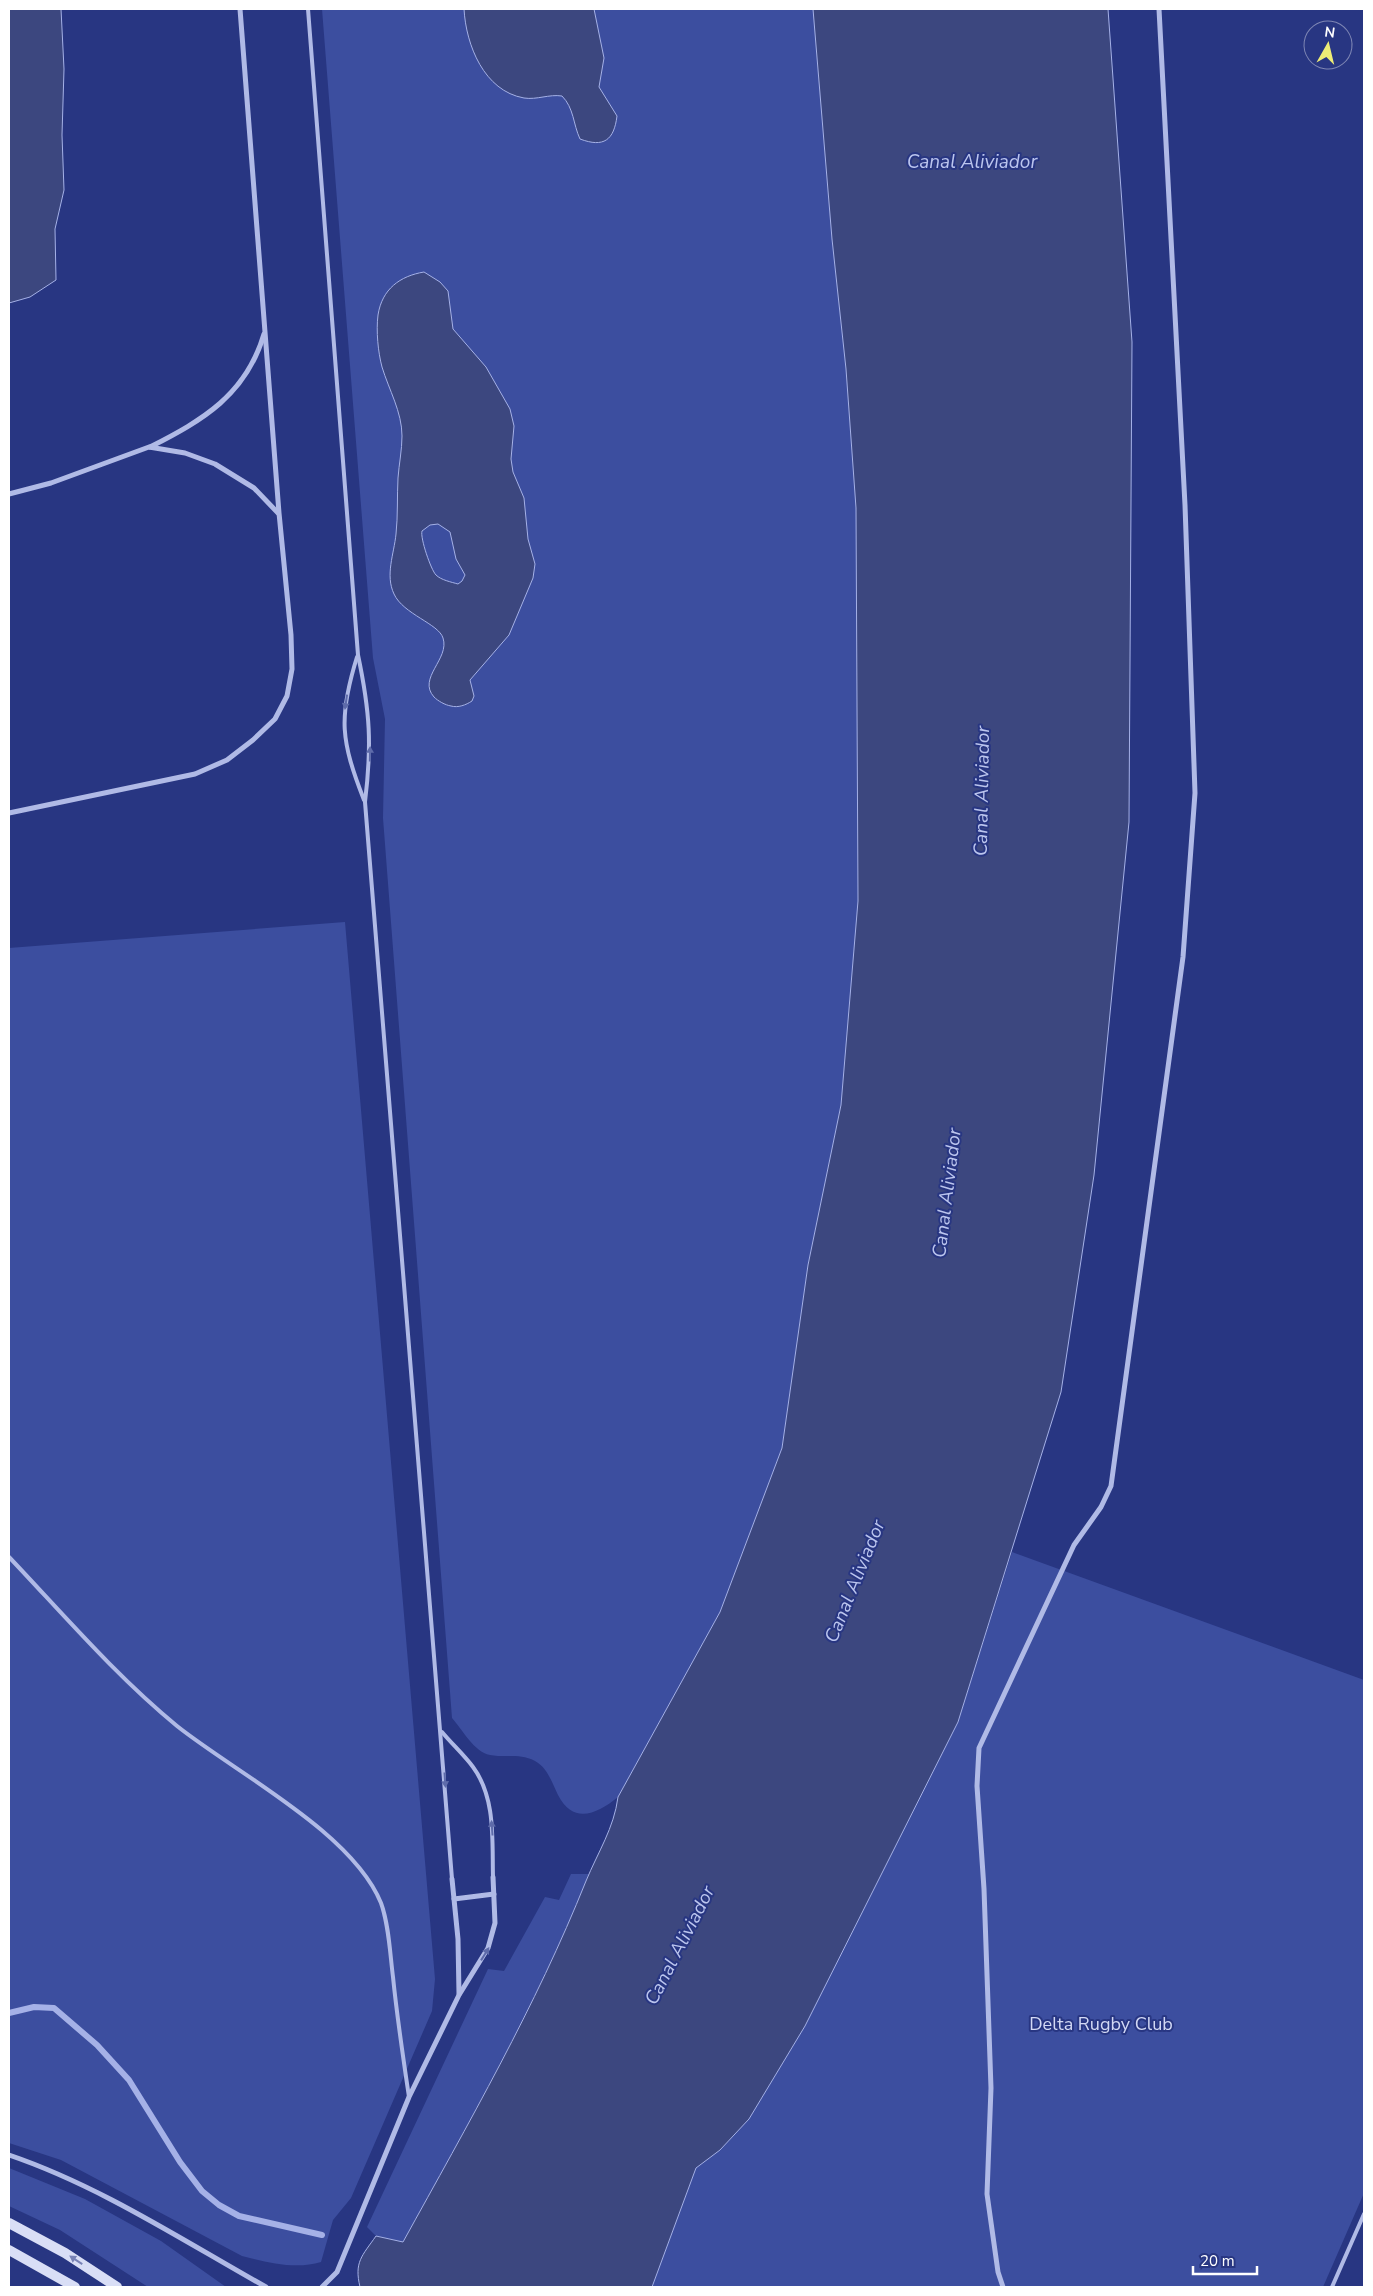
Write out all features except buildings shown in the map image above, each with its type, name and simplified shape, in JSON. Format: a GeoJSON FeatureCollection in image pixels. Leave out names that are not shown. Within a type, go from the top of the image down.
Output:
{"type":"FeatureCollection","features":[{"type":"Feature","properties":{"kind":"main road"},"geometry":{"type":"LineString","coordinates":[[9,2223],[65,2253],[117,2287]]}},
{"type":"Feature","properties":{"kind":"main road"},"geometry":{"type":"LineString","coordinates":[[9,2250],[75,2287]]}},
{"type":"Feature","properties":{"kind":"street"},"geometry":{"type":"LineString","coordinates":[[9,814],[195,774],[227,760],[275,719],[287,696],[292,669],[291,635],[279,514],[240,9]]}},
{"type":"Feature","properties":{"kind":"street"},"geometry":{"type":"LineString","coordinates":[[1003,2287],[998,2272],[987,2194],[991,2088],[984,1889],[977,1786],[979,1748],[1074,1545],[1102,1507],[1111,1486],[1183,957],[1194,802],[1185,505],[1159,9]]}},
{"type":"Feature","properties":{"kind":"street"},"geometry":{"type":"LineString","coordinates":[[9,494],[51,482],[149,447],[193,425],[216,408],[236,388],[257,356],[265,330]]}},
{"type":"Feature","properties":{"kind":"street"},"geometry":{"type":"LineString","coordinates":[[149,447],[185,453],[215,464],[254,488],[279,514]]}},
{"type":"Feature","properties":{"kind":"street"},"geometry":{"type":"LineString","coordinates":[[322,2287],[337,2272],[409,2097],[459,1995],[492,1939],[495,1923],[493,1877]]}},
{"type":"Feature","properties":{"kind":"street"},"geometry":{"type":"LineString","coordinates":[[452,1879],[458,1939],[459,1995]]}},
{"type":"Feature","properties":{"kind":"street"},"geometry":{"type":"LineString","coordinates":[[454,1899],[494,1894]]}},
{"type":"Feature","properties":{"kind":"street"},"geometry":{"type":"LineString","coordinates":[[9,2155],[42,2166],[120,2204],[266,2287]]}},
{"type":"Feature","properties":{"kind":"lane"},"geometry":{"type":"LineString","coordinates":[[308,9],[358,655],[368,700],[370,760],[365,802],[442,1732],[452,1879]]}},
{"type":"Feature","properties":{"kind":"lane"},"geometry":{"type":"LineString","coordinates":[[358,655],[348,686],[344,728],[349,761],[365,802]]}},
{"type":"Feature","properties":{"kind":"lane"},"geometry":{"type":"LineString","coordinates":[[9,1557],[122,1675],[177,1726],[282,1800],[331,1839],[364,1872],[381,1904],[383,1913],[409,2097]]}},
{"type":"Feature","properties":{"kind":"lane"},"geometry":{"type":"LineString","coordinates":[[442,1732],[474,1769],[484,1790],[491,1823],[493,1877]]}},
{"type":"Feature","properties":{"kind":"lane"},"geometry":{"type":"LineString","coordinates":[[1332,2287],[1364,2214]]}},
{"type":"Feature","properties":{"kind":"green space"},"geometry":{"type":"Polygon","coordinates":[[[322,9],[813,9],[832,239],[846,369],[856,508],[858,901],[841,1105],[808,1265],[782,1448],[720,1612],[618,1797],[602,1808],[586,1814],[571,1811],[564,1805],[552,1781],[543,1768],[535,1761],[518,1756],[496,1756],[484,1753],[469,1740],[452,1718],[383,818],[385,719],[373,658],[322,9]]]}},
{"type":"Feature","properties":{"kind":"green space"},"geometry":{"type":"Polygon","coordinates":[[[345,922],[435,1979],[432,2011],[351,2198],[333,2220],[321,2262],[291,2265],[271,2263],[242,2256],[61,2160],[9,2143],[9,948],[345,922]]]}},
{"type":"Feature","properties":{"kind":"green space","name":"Delta Rugby Club"},"geometry":{"type":"Polygon","coordinates":[[[1012,1552],[1364,1680],[1364,2193],[1323,2287],[652,2287],[696,2168],[720,2150],[749,2119],[805,2026],[958,1722],[1012,1552]]]}},
{"type":"Feature","properties":{"kind":"green space"},"geometry":{"type":"Polygon","coordinates":[[[571,1874],[589,1874],[548,1968],[502,2061],[403,2242],[376,2236],[367,2227],[488,1969],[504,1971],[545,1897],[559,1900],[571,1874]]]}},
{"type":"Feature","properties":{"kind":"green space"},"geometry":{"type":"Polygon","coordinates":[[[9,2168],[85,2199],[161,2241],[226,2287],[148,2287],[60,2230],[9,2206],[9,2168]]]}},
{"type":"Feature","properties":{"kind":"water"},"geometry":{"type":"Polygon","coordinates":[[[9,9],[61,9],[64,69],[62,135],[64,190],[55,229],[56,280],[30,297],[9,303],[9,9]]]}},
{"type":"Feature","properties":{"kind":"water"},"geometry":{"type":"Polygon","coordinates":[[[464,9],[594,9],[604,58],[599,87],[617,116],[616,124],[610,136],[606,140],[595,143],[580,139],[569,106],[562,96],[524,98],[510,94],[498,86],[488,76],[473,51],[464,9]]]}},
{"type":"Feature","properties":{"kind":"water","name":"Canal Aliviador"},"geometry":{"type":"Polygon","coordinates":[[[813,9],[1108,9],[1132,342],[1129,822],[1094,1175],[1061,1392],[958,1722],[805,2026],[749,2119],[720,2150],[696,2168],[652,2287],[360,2287],[358,2271],[363,2254],[376,2236],[403,2242],[523,2019],[605,1840],[613,1819],[618,1797],[720,1612],[782,1448],[808,1265],[841,1105],[858,901],[856,508],[846,369],[832,239],[813,9]]]}},
{"type":"Feature","properties":{"kind":"water"},"geometry":{"type":"Polygon","coordinates":[[[424,272],[440,282],[448,291],[453,329],[486,367],[510,409],[514,426],[511,459],[513,472],[524,498],[528,539],[535,564],[533,578],[509,635],[470,680],[474,696],[472,701],[456,707],[440,701],[434,697],[430,690],[431,676],[444,646],[443,638],[435,628],[412,613],[399,601],[391,587],[390,579],[397,527],[398,478],[402,436],[398,410],[381,361],[377,321],[380,306],[388,291],[393,285],[415,274],[424,272]],[[438,524],[430,525],[422,531],[422,535],[426,554],[436,575],[443,580],[458,584],[465,575],[456,559],[450,532],[438,524]]]}},
{"type":"Feature","properties":{"kind":"waterway"},"geometry":{"type":"LineString","coordinates":[[9,2013],[34,2007],[54,2008],[97,2045],[129,2080],[180,2162],[202,2191],[219,2205],[239,2216],[322,2235]]}}]}
